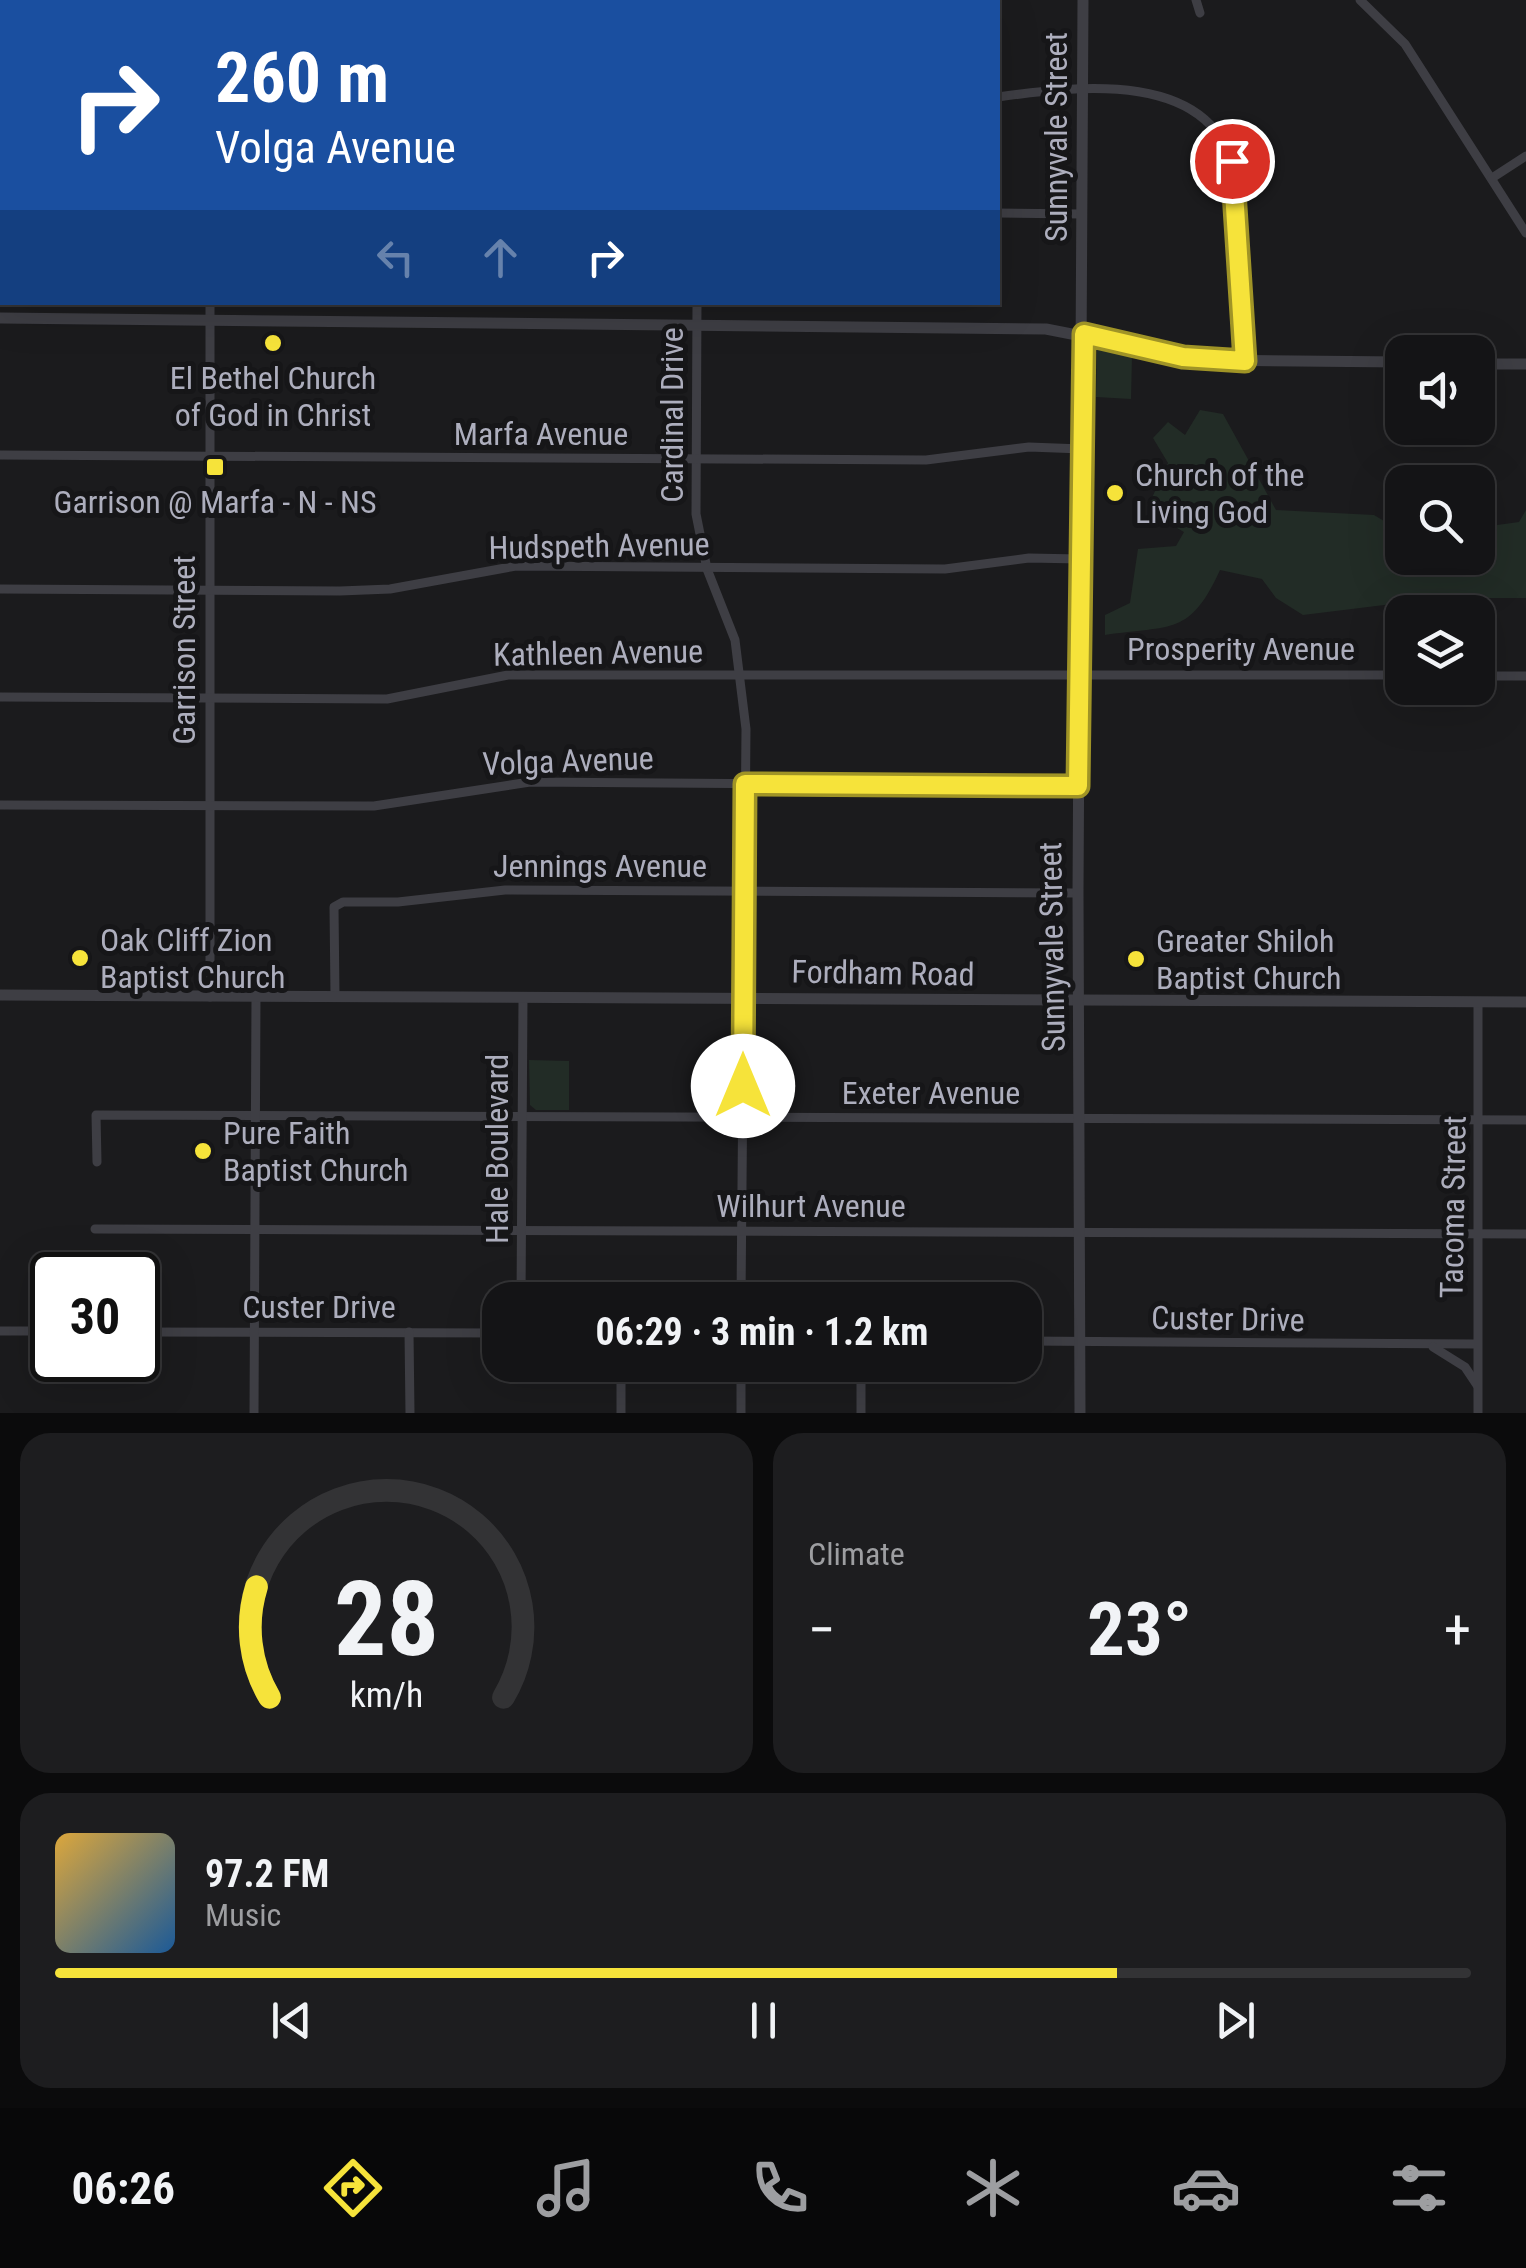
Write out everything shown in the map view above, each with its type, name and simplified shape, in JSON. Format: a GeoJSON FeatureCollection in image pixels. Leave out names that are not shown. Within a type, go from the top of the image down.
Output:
{"type":"FeatureCollection","features":[{"type":"Feature","properties":{"kind":"street","name":"Sunnyvale Street"},"geometry":{"type":"LineString","coordinates":[[1080,1413],[1078,786],[1084,334],[1083,0]]}},
{"type":"Feature","properties":{"kind":"street"},"geometry":{"type":"LineString","coordinates":[[1196,0],[1200,14]]}},
{"type":"Feature","properties":{"kind":"street"},"geometry":{"type":"LineString","coordinates":[[1360,0],[1405,44],[1526,233]]}},
{"type":"Feature","properties":{"kind":"street"},"geometry":{"type":"LineString","coordinates":[[1000,97],[1084,88],[1128,88],[1160,98],[1208,122],[1227,148],[1234,175],[1245,361]]}},
{"type":"Feature","properties":{"kind":"street"},"geometry":{"type":"LineString","coordinates":[[1492,178],[1526,156]]}},
{"type":"Feature","properties":{"kind":"street"},"geometry":{"type":"LineString","coordinates":[[1000,213],[1082,214]]}},
{"type":"Feature","properties":{"kind":"street","name":"Garrison Street"},"geometry":{"type":"LineString","coordinates":[[210,305],[210,996]]}},
{"type":"Feature","properties":{"kind":"street","name":"Cardinal Drive"},"geometry":{"type":"LineString","coordinates":[[697,305],[696,514],[708,569],[729,623],[741,676],[745,784],[741,1282]]}},
{"type":"Feature","properties":{"kind":"street"},"geometry":{"type":"LineString","coordinates":[[0,318],[1029,328],[1084,334],[1183,357],[1385,362]]}},
{"type":"Feature","properties":{"kind":"street"},"geometry":{"type":"LineString","coordinates":[[1495,364],[1526,364]]}},
{"type":"Feature","properties":{"kind":"street","name":"Marfa Avenue"},"geometry":{"type":"LineString","coordinates":[[0,455],[926,460],[1029,447],[1082,449]]}},
{"type":"Feature","properties":{"kind":"street","name":"Hudspeth Avenue"},"geometry":{"type":"LineString","coordinates":[[0,589],[390,590],[516,566],[946,569],[1029,558],[1080,558]]}},
{"type":"Feature","properties":{"kind":"street","name":"Prosperity Avenue"},"geometry":{"type":"LineString","coordinates":[[1080,673],[1385,675]]}},
{"type":"Feature","properties":{"kind":"street","name":"Kathleen Avenue"},"geometry":{"type":"LineString","coordinates":[[0,697],[387,699],[508,675],[1080,673]]}},
{"type":"Feature","properties":{"kind":"street"},"geometry":{"type":"LineString","coordinates":[[1495,676],[1526,676]]}},
{"type":"Feature","properties":{"kind":"street","name":"Volga Avenue"},"geometry":{"type":"LineString","coordinates":[[0,805],[374,806],[520,782],[1078,786]]}},
{"type":"Feature","properties":{"kind":"street","name":"Jennings Avenue"},"geometry":{"type":"LineString","coordinates":[[335,996],[334,908],[344,902],[398,902],[505,890],[1078,893]]}},
{"type":"Feature","properties":{"kind":"street","name":"Fordham Road"},"geometry":{"type":"LineString","coordinates":[[0,995],[1526,1002]]}},
{"type":"Feature","properties":{"kind":"street"},"geometry":{"type":"LineString","coordinates":[[254,1413],[256,996]]}},
{"type":"Feature","properties":{"kind":"street","name":"Hale Boulevard"},"geometry":{"type":"LineString","coordinates":[[521,1282],[522,998]]}},
{"type":"Feature","properties":{"kind":"street","name":"Tacoma Street"},"geometry":{"type":"LineString","coordinates":[[1478,1002],[1478,1413]]}},
{"type":"Feature","properties":{"kind":"street","name":"Exeter Avenue"},"geometry":{"type":"LineString","coordinates":[[97,1162],[96,1115],[1526,1120]]}},
{"type":"Feature","properties":{"kind":"street","name":"Wilhurt Avenue"},"geometry":{"type":"LineString","coordinates":[[96,1229],[1526,1234]]}},
{"type":"Feature","properties":{"kind":"street"},"geometry":{"type":"LineString","coordinates":[[0,1331],[30,1332]]}},
{"type":"Feature","properties":{"kind":"street","name":"Custer Drive"},"geometry":{"type":"LineString","coordinates":[[160,1332],[482,1333]]}},
{"type":"Feature","properties":{"kind":"street"},"geometry":{"type":"LineString","coordinates":[[410,1332],[410,1413]]}},
{"type":"Feature","properties":{"kind":"street","name":"Custer Drive"},"geometry":{"type":"LineString","coordinates":[[1042,1341],[1476,1344]]}},
{"type":"Feature","properties":{"kind":"street"},"geometry":{"type":"LineString","coordinates":[[1430,1346],[1465,1367],[1477,1386]]}},
{"type":"Feature","properties":{"kind":"street"},"geometry":{"type":"LineString","coordinates":[[620,1413],[621,1382]]}},
{"type":"Feature","properties":{"kind":"street"},"geometry":{"type":"LineString","coordinates":[[741,1382],[741,1413]]}},
{"type":"Feature","properties":{"kind":"street"},"geometry":{"type":"LineString","coordinates":[[861,1382],[861,1413]]}},
{"type":"Feature","properties":{"kind":"shaded area"},"geometry":{"type":"Polygon","coordinates":[[[1097,348],[1132,356],[1131,399],[1096,397],[1097,348]]]}},
{"type":"Feature","properties":{"kind":"shaded area"},"geometry":{"type":"Polygon","coordinates":[[[1200,410],[1223,414],[1276,510],[1374,515],[1385,522],[1385,575],[1495,575],[1495,525],[1519,522],[1526,510],[1526,598],[1385,595],[1385,605],[1303,615],[1276,598],[1262,579],[1220,570],[1199,607],[1176,624],[1105,635],[1105,615],[1130,603],[1138,549],[1176,546],[1184,532],[1165,521],[1150,502],[1168,463],[1153,438],[1168,422],[1185,435],[1200,410]]]}},
{"type":"Feature","properties":{"kind":"shaded area"},"geometry":{"type":"Polygon","coordinates":[[[529,1060],[569,1061],[569,1110],[536,1110],[530,1105],[529,1060]]]}},
{"type":"Feature","properties":{"kind":"place","name":"El Bethel Church of God in Christ"},"geometry":{"type":"Point","coordinates":[273,343]}},
{"type":"Feature","properties":{"kind":"place","name":"Garrison @ Marfa - N - NS"},"geometry":{"type":"Point","coordinates":[215,467]}},
{"type":"Feature","properties":{"kind":"place","name":"Church of the Living God"},"geometry":{"type":"Point","coordinates":[1115,493]}},
{"type":"Feature","properties":{"kind":"place","name":"Oak Cliff Zion Baptist Church"},"geometry":{"type":"Point","coordinates":[80,958]}},
{"type":"Feature","properties":{"kind":"place","name":"Greater Shiloh Baptist Church"},"geometry":{"type":"Point","coordinates":[1136,959]}},
{"type":"Feature","properties":{"kind":"place","name":"Pure Faith Baptist Church"},"geometry":{"type":"Point","coordinates":[203,1151]}},
{"type":"Feature","properties":{"kind":"route"},"geometry":{"type":"LineString","coordinates":[[743,1086],[745,784],[1078,786],[1084,334],[1183,357],[1245,361],[1232,161]]}}]}
